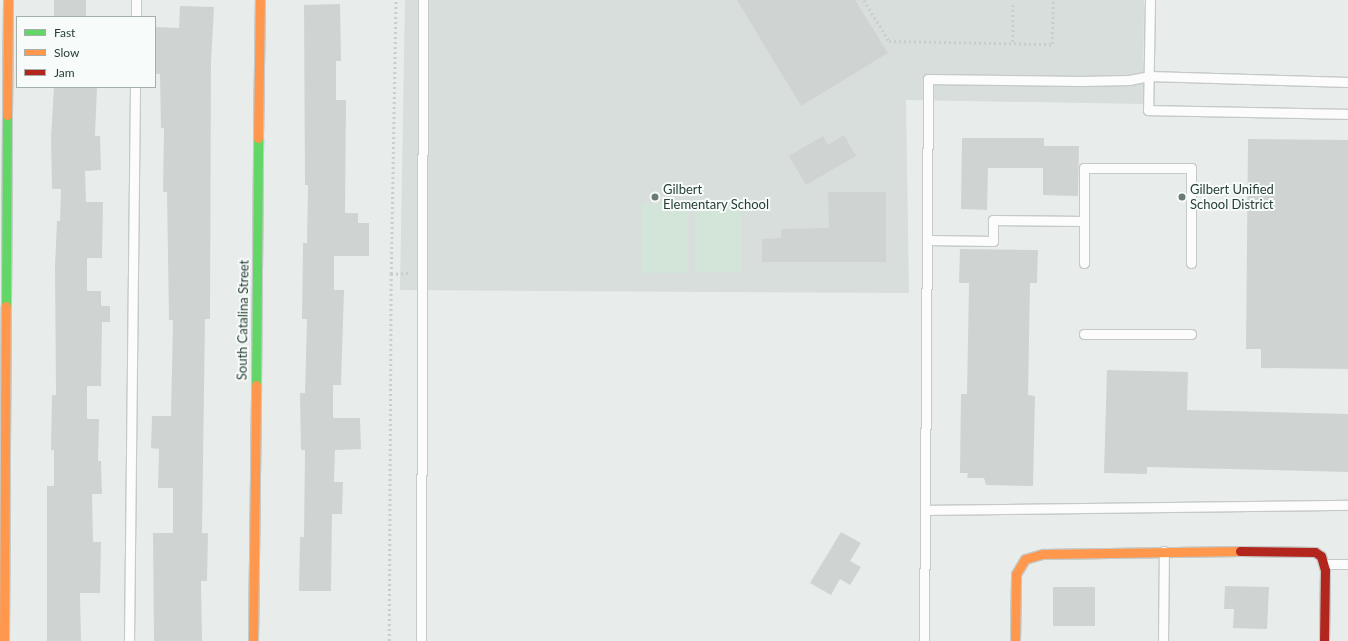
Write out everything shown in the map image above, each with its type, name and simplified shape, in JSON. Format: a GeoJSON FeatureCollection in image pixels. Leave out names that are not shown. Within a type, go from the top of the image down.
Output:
{"type":"FeatureCollection","features":[{"type":"Feature","properties":{"kind":"street"},"geometry":{"type":"LineString","coordinates":[[4,641],[8,0]]}},
{"type":"Feature","properties":{"kind":"street","name":"South Catalina Street"},"geometry":{"type":"LineString","coordinates":[[253,641],[260,0]]}},
{"type":"Feature","properties":{"kind":"street"},"geometry":{"type":"LineString","coordinates":[[1015,641],[1016,574],[1026,559],[1043,554],[1164,551],[1315,552],[1321,556],[1324,564],[1324,641]]}},
{"type":"Feature","properties":{"kind":"lane"},"geometry":{"type":"LineString","coordinates":[[136,0],[136,16]]}},
{"type":"Feature","properties":{"kind":"lane"},"geometry":{"type":"LineString","coordinates":[[421,641],[423,0]]}},
{"type":"Feature","properties":{"kind":"lane"},"geometry":{"type":"LineString","coordinates":[[1150,0],[1148,110],[1348,114]]}},
{"type":"Feature","properties":{"kind":"lane"},"geometry":{"type":"LineString","coordinates":[[924,641],[928,79],[1082,81],[1130,80],[1149,76],[1348,82]]}},
{"type":"Feature","properties":{"kind":"lane"},"geometry":{"type":"LineString","coordinates":[[129,641],[135,88]]}},
{"type":"Feature","properties":{"kind":"lane"},"geometry":{"type":"LineString","coordinates":[[1084,263],[1084,168],[1191,168],[1191,263]]}},
{"type":"Feature","properties":{"kind":"lane"},"geometry":{"type":"LineString","coordinates":[[928,240],[993,241],[993,220],[1084,221]]}},
{"type":"Feature","properties":{"kind":"lane"},"geometry":{"type":"LineString","coordinates":[[1084,334],[1191,334]]}},
{"type":"Feature","properties":{"kind":"lane"},"geometry":{"type":"LineString","coordinates":[[926,510],[1348,505]]}},
{"type":"Feature","properties":{"kind":"lane"},"geometry":{"type":"LineString","coordinates":[[1163,641],[1164,551]]}},
{"type":"Feature","properties":{"kind":"lane"},"geometry":{"type":"LineString","coordinates":[[1324,564],[1348,564]]}},
{"type":"Feature","properties":{"kind":"path"},"geometry":{"type":"LineString","coordinates":[[389,641],[390,274],[396,0]]}},
{"type":"Feature","properties":{"kind":"path"},"geometry":{"type":"LineString","coordinates":[[864,0],[889,41],[1052,44],[1053,0]]}},
{"type":"Feature","properties":{"kind":"path"},"geometry":{"type":"LineString","coordinates":[[1013,5],[1013,43]]}},
{"type":"Feature","properties":{"kind":"path"},"geometry":{"type":"LineString","coordinates":[[390,274],[422,273]]}},
{"type":"Feature","properties":{"kind":"shaded area","name":"Gilbert Elementary School"},"geometry":{"type":"Polygon","coordinates":[[[405,0],[1144,0],[1143,104],[906,100],[909,293],[400,290],[405,0]]]}},
{"type":"Feature","properties":{"kind":"green space"},"geometry":{"type":"Polygon","coordinates":[[[695,202],[741,202],[741,272],[695,272],[695,202]]]}},
{"type":"Feature","properties":{"kind":"green space"},"geometry":{"type":"Polygon","coordinates":[[[642,203],[688,203],[688,273],[642,273],[642,203]]]}},
{"type":"Feature","properties":{"kind":"building"},"geometry":{"type":"Polygon","coordinates":[[[54,0],[86,0],[86,16],[54,16],[54,0]]]}},
{"type":"Feature","properties":{"kind":"building"},"geometry":{"type":"Polygon","coordinates":[[[737,0],[855,0],[888,53],[801,106],[737,0]]]}},
{"type":"Feature","properties":{"kind":"building"},"geometry":{"type":"Polygon","coordinates":[[[340,4],[341,61],[336,61],[336,100],[346,100],[345,213],[358,213],[358,223],[369,223],[369,256],[334,256],[334,290],[344,290],[341,385],[333,385],[333,418],[360,418],[361,449],[335,450],[334,482],[343,482],[342,514],[332,514],[331,591],[299,591],[300,537],[304,537],[305,450],[301,450],[300,393],[305,393],[307,319],[302,319],[303,243],[307,243],[308,185],[305,185],[304,5],[340,4]]]}},
{"type":"Feature","properties":{"kind":"building"},"geometry":{"type":"Polygon","coordinates":[[[180,6],[214,7],[211,62],[210,319],[205,319],[202,533],[208,533],[207,581],[201,581],[202,641],[154,641],[153,533],[173,533],[173,488],[158,488],[159,449],[151,448],[152,416],[171,416],[173,320],[169,320],[167,192],[163,192],[164,128],[161,128],[160,74],[156,74],[156,27],[179,28],[180,6]]]}},
{"type":"Feature","properties":{"kind":"building"},"geometry":{"type":"Polygon","coordinates":[[[54,88],[97,88],[95,136],[100,136],[101,170],[85,171],[86,202],[103,202],[102,258],[87,258],[87,291],[101,291],[101,306],[110,306],[110,322],[102,322],[101,386],[87,386],[87,419],[99,419],[98,461],[101,461],[102,494],[92,494],[93,542],[101,542],[100,593],[80,593],[81,641],[47,641],[47,486],[54,486],[54,450],[51,450],[52,395],[56,395],[55,266],[57,221],[60,221],[61,189],[52,189],[51,138],[54,88]]]}},
{"type":"Feature","properties":{"kind":"building"},"geometry":{"type":"Polygon","coordinates":[[[844,135],[856,156],[806,185],[789,156],[823,136],[828,145],[844,135]]]}},
{"type":"Feature","properties":{"kind":"building"},"geometry":{"type":"Polygon","coordinates":[[[962,138],[1044,138],[1044,146],[1079,146],[1078,196],[1043,195],[1043,168],[988,168],[987,210],[961,209],[962,138]]]}},
{"type":"Feature","properties":{"kind":"building"},"geometry":{"type":"Polygon","coordinates":[[[1248,139],[1348,140],[1348,369],[1261,368],[1261,349],[1246,349],[1248,139]]]}},
{"type":"Feature","properties":{"kind":"building"},"geometry":{"type":"Polygon","coordinates":[[[828,192],[886,192],[886,262],[762,262],[762,239],[781,238],[781,229],[829,228],[828,192]]]}},
{"type":"Feature","properties":{"kind":"building"},"geometry":{"type":"Polygon","coordinates":[[[960,249],[1038,250],[1037,283],[1030,283],[1028,395],[1035,396],[1033,486],[986,485],[984,478],[967,478],[968,473],[960,473],[961,394],[967,394],[969,283],[959,283],[960,249]]]}},
{"type":"Feature","properties":{"kind":"building"},"geometry":{"type":"Polygon","coordinates":[[[1107,370],[1188,372],[1187,410],[1348,414],[1348,472],[1147,467],[1147,474],[1104,473],[1107,370]]]}},
{"type":"Feature","properties":{"kind":"building"},"geometry":{"type":"Polygon","coordinates":[[[841,532],[861,543],[850,561],[861,567],[850,585],[840,579],[831,595],[810,583],[841,532]]]}},
{"type":"Feature","properties":{"kind":"building"},"geometry":{"type":"Polygon","coordinates":[[[1225,586],[1269,587],[1267,629],[1233,628],[1234,609],[1224,609],[1225,586]]]}},
{"type":"Feature","properties":{"kind":"building"},"geometry":{"type":"Polygon","coordinates":[[[1053,587],[1095,587],[1095,626],[1053,626],[1053,587]]]}},
{"type":"Feature","properties":{"kind":"traffic: fast"},"geometry":{"type":"LineString","coordinates":[[6,306],[7,115]]}},
{"type":"Feature","properties":{"kind":"traffic: fast"},"geometry":{"type":"LineString","coordinates":[[256,385],[258,138]]}},
{"type":"Feature","properties":{"kind":"traffic: slow"},"geometry":{"type":"LineString","coordinates":[[7,115],[8,0]]}},
{"type":"Feature","properties":{"kind":"traffic: slow"},"geometry":{"type":"LineString","coordinates":[[258,138],[260,0]]}},
{"type":"Feature","properties":{"kind":"traffic: slow"},"geometry":{"type":"LineString","coordinates":[[4,641],[6,306]]}},
{"type":"Feature","properties":{"kind":"traffic: slow"},"geometry":{"type":"LineString","coordinates":[[253,641],[256,385]]}},
{"type":"Feature","properties":{"kind":"traffic: slow"},"geometry":{"type":"LineString","coordinates":[[1015,641],[1016,574],[1025,559],[1043,554],[1240,551]]}},
{"type":"Feature","properties":{"kind":"traffic: jam"},"geometry":{"type":"LineString","coordinates":[[1240,551],[1315,552],[1321,556],[1325,570],[1324,641]]}},
{"type":"Feature","properties":{"kind":"place","name":"Gilbert Elementary School"},"geometry":{"type":"Point","coordinates":[655,197]}},
{"type":"Feature","properties":{"kind":"place","name":"Gilbert Unified School District"},"geometry":{"type":"Point","coordinates":[1182,197]}}]}
